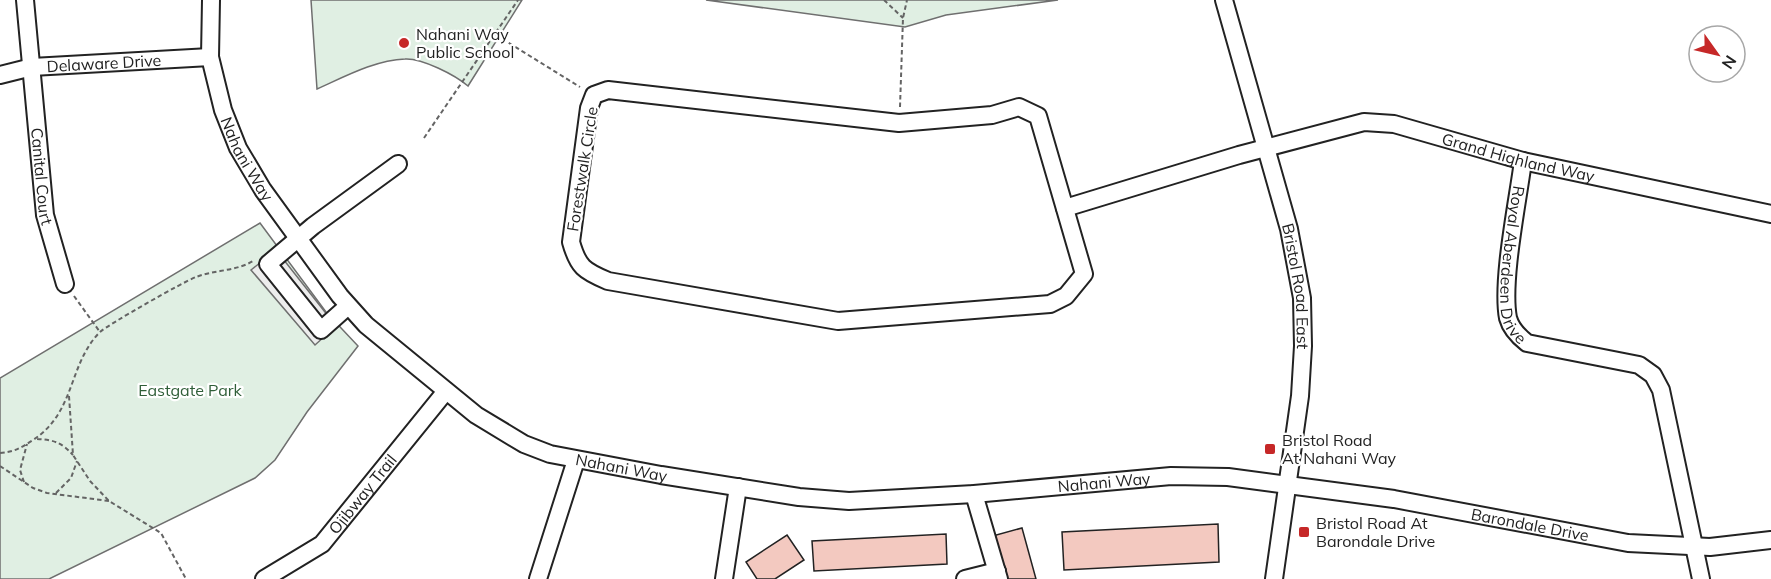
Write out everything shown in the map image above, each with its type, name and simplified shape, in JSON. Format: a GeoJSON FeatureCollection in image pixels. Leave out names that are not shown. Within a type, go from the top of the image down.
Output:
{"type":"FeatureCollection","features":[{"type":"Feature","properties":{"kind":"street","name":"Canital Court"},"geometry":{"type":"LineString","coordinates":[[25,0],[45,215],[65,284]]}},
{"type":"Feature","properties":{"kind":"street","name":"Nahani Way"},"geometry":{"type":"LineString","coordinates":[[211,0],[210,57],[223,110],[250,171],[348,306],[377,334],[500,432],[550,454],[576,460],[799,497],[849,501],[974,494],[1182,476],[1228,477],[1287,485]]}},
{"type":"Feature","properties":{"kind":"street","name":"Bristol Road East"},"geometry":{"type":"LineString","coordinates":[[1224,0],[1289,229],[1302,298],[1302,375],[1274,579]]}},
{"type":"Feature","properties":{"kind":"street","name":"Delaware Drive"},"geometry":{"type":"LineString","coordinates":[[0,75],[32,67],[210,57]]}},
{"type":"Feature","properties":{"kind":"street","name":"Forestwalk Circle"},"geometry":{"type":"LineString","coordinates":[[608,90],[899,123],[992,115],[1019,107],[1038,116],[1084,274],[1066,296],[1050,304],[838,321],[608,281],[589,273],[576,261],[571,242],[589,108],[594,95],[608,90]]}},
{"type":"Feature","properties":{"kind":"street","name":"Grand Highland Way"},"geometry":{"type":"LineString","coordinates":[[1266,147],[1364,122],[1394,124],[1523,161],[1771,214]]}},
{"type":"Feature","properties":{"kind":"street"},"geometry":{"type":"LineString","coordinates":[[1065,208],[1266,147]]}},
{"type":"Feature","properties":{"kind":"street","name":"Royal Aberdeen Drive"},"geometry":{"type":"LineString","coordinates":[[1523,161],[1508,282],[1508,318],[1516,335],[1527,344],[1639,364],[1653,375],[1661,390],[1701,579]]}},
{"type":"Feature","properties":{"kind":"street"},"geometry":{"type":"LineString","coordinates":[[348,306],[321,330],[268,264],[298,238],[398,164]]}},
{"type":"Feature","properties":{"kind":"street","name":"Ojibway Trail"},"geometry":{"type":"LineString","coordinates":[[264,579],[321,544],[446,391]]}},
{"type":"Feature","properties":{"kind":"street"},"geometry":{"type":"LineString","coordinates":[[538,579],[576,460]]}},
{"type":"Feature","properties":{"kind":"street","name":"Barondale Drive"},"geometry":{"type":"LineString","coordinates":[[1287,485],[1394,499],[1607,541],[1694,547],[1771,540]]}},
{"type":"Feature","properties":{"kind":"street"},"geometry":{"type":"LineString","coordinates":[[724,579],[738,487]]}},
{"type":"Feature","properties":{"kind":"street"},"geometry":{"type":"LineString","coordinates":[[964,579],[998,575],[974,494]]}},
{"type":"Feature","properties":{"kind":"path"},"geometry":{"type":"LineString","coordinates":[[424,138],[518,0]]}},
{"type":"Feature","properties":{"kind":"path"},"geometry":{"type":"LineString","coordinates":[[884,0],[903,18]]}},
{"type":"Feature","properties":{"kind":"path"},"geometry":{"type":"LineString","coordinates":[[899,123],[903,18],[908,0]]}},
{"type":"Feature","properties":{"kind":"path"},"geometry":{"type":"LineString","coordinates":[[496,35],[594,95]]}},
{"type":"Feature","properties":{"kind":"path"},"geometry":{"type":"LineString","coordinates":[[0,453],[16,451],[56,421],[85,357],[100,332],[195,277],[250,263],[257,259]]}},
{"type":"Feature","properties":{"kind":"path"},"geometry":{"type":"LineString","coordinates":[[65,284],[100,332]]}},
{"type":"Feature","properties":{"kind":"path"},"geometry":{"type":"LineString","coordinates":[[69,396],[73,455]]}},
{"type":"Feature","properties":{"kind":"path"},"geometry":{"type":"LineString","coordinates":[[35,438],[54,440],[63,444],[109,501],[161,533],[186,579]]}},
{"type":"Feature","properties":{"kind":"path"},"geometry":{"type":"LineString","coordinates":[[24,482],[20,470],[28,443]]}},
{"type":"Feature","properties":{"kind":"path"},"geometry":{"type":"LineString","coordinates":[[56,494],[71,478],[77,461]]}},
{"type":"Feature","properties":{"kind":"path"},"geometry":{"type":"LineString","coordinates":[[0,466],[33,488],[56,494],[109,501]]}},
{"type":"Feature","properties":{"kind":"green space","name":"Nahani Way Public School"},"geometry":{"type":"Polygon","coordinates":[[[311,0],[522,0],[468,86],[438,68],[420,61],[405,59],[382,62],[317,89],[311,0]]]}},
{"type":"Feature","properties":{"kind":"green space"},"geometry":{"type":"Polygon","coordinates":[[[706,0],[1058,0],[946,15],[905,27],[706,0]]]}},
{"type":"Feature","properties":{"kind":"green space","name":"Eastgate Park"},"geometry":{"type":"Polygon","coordinates":[[[260,223],[326,312],[358,346],[307,412],[275,460],[255,478],[49,579],[0,579],[0,378],[260,223]]]}},
{"type":"Feature","properties":{"kind":"shaded area"},"geometry":{"type":"Polygon","coordinates":[[[276,250],[336,326],[315,345],[251,270],[276,250]]]}},
{"type":"Feature","properties":{"kind":"building"},"geometry":{"type":"Polygon","coordinates":[[[1218,524],[1219,562],[1064,570],[1062,532],[1218,524]]]}},
{"type":"Feature","properties":{"kind":"building"},"geometry":{"type":"Polygon","coordinates":[[[1022,528],[1036,579],[1001,579],[989,537],[1022,528]]]}},
{"type":"Feature","properties":{"kind":"building"},"geometry":{"type":"Polygon","coordinates":[[[946,534],[947,564],[814,571],[812,541],[946,534]]]}},
{"type":"Feature","properties":{"kind":"building"},"geometry":{"type":"Polygon","coordinates":[[[787,535],[804,560],[775,579],[757,579],[746,562],[787,535]]]}},
{"type":"Feature","properties":{"kind":"place","name":"Nahani Way Public School"},"geometry":{"type":"Point","coordinates":[404,43]}},
{"type":"Feature","properties":{"kind":"place","name":"Bristol Road At Nahani Way"},"geometry":{"type":"Point","coordinates":[1270,449]}},
{"type":"Feature","properties":{"kind":"place","name":"Bristol Road At Barondale Drive"},"geometry":{"type":"Point","coordinates":[1304,532]}}]}
